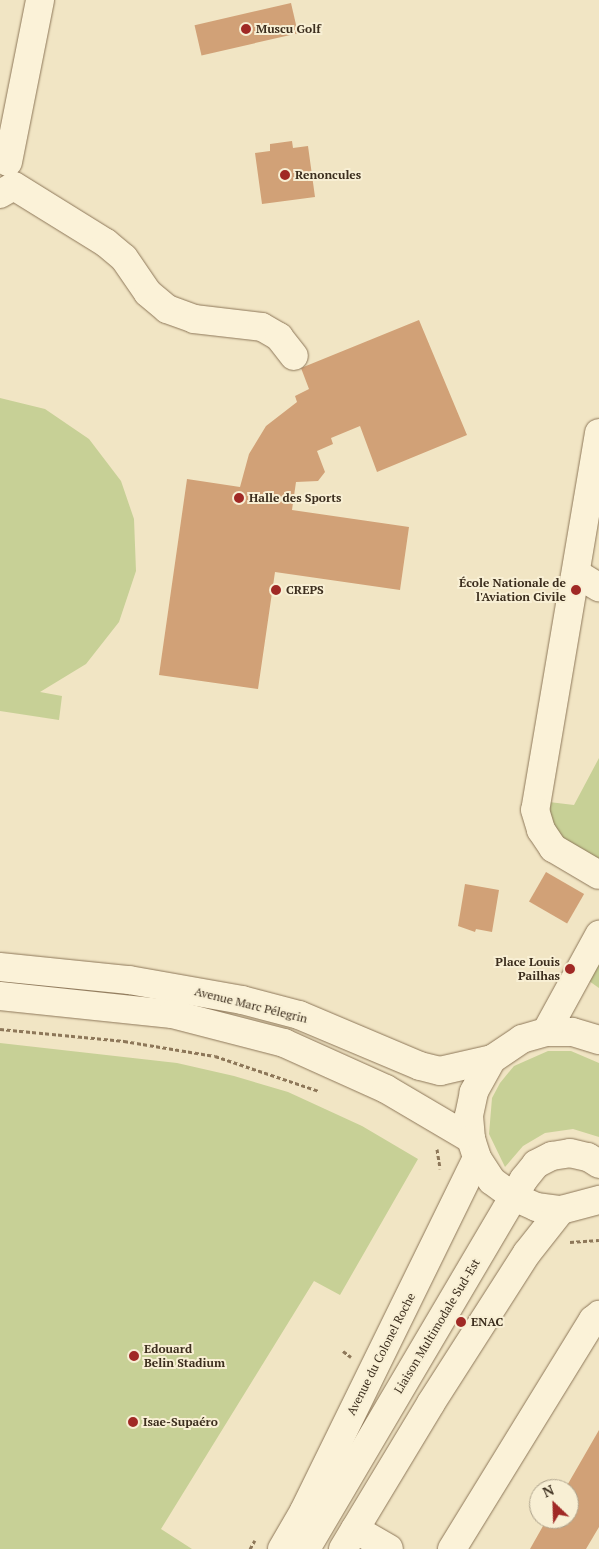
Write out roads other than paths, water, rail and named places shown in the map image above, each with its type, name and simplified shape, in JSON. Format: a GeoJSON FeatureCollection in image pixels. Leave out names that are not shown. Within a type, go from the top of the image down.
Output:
{"type":"FeatureCollection","features":[{"type":"Feature","properties":{"kind":"street"},"geometry":{"type":"LineString","coordinates":[[40,0],[5,170],[124,258],[148,293],[167,309],[194,319],[262,327],[278,337],[294,356]]}},
{"type":"Feature","properties":{"kind":"street"},"geometry":{"type":"LineString","coordinates":[[599,433],[588,581],[535,810],[541,830],[553,848],[599,875]]}},
{"type":"Feature","properties":{"kind":"street"},"geometry":{"type":"LineString","coordinates":[[546,1032],[599,934]]}},
{"type":"Feature","properties":{"kind":"street","name":"Avenue Marc Pélegrin"},"geometry":{"type":"LineString","coordinates":[[0,967],[130,980],[242,1000],[299,1015],[420,1066],[440,1071],[492,1059]]}},
{"type":"Feature","properties":{"kind":"street"},"geometry":{"type":"LineString","coordinates":[[0,996],[172,1014],[284,1043],[386,1089],[474,1148]]}},
{"type":"Feature","properties":{"kind":"street"},"geometry":{"type":"LineString","coordinates":[[585,1209],[536,1207],[514,1198],[492,1180],[474,1148],[470,1116],[474,1092],[492,1059],[522,1039],[546,1032],[572,1032],[599,1040]]}},
{"type":"Feature","properties":{"kind":"street","name":"Avenue du Colonel Roche"},"geometry":{"type":"LineString","coordinates":[[282,1549],[304,1510],[474,1148]]}},
{"type":"Feature","properties":{"kind":"street","name":"Liaison Multimodale Sud-Est"},"geometry":{"type":"LineString","coordinates":[[306,1549],[536,1164],[552,1156],[570,1152],[588,1157],[599,1164]]}},
{"type":"Feature","properties":{"kind":"street"},"geometry":{"type":"LineString","coordinates":[[388,1549],[349,1539],[522,1261],[585,1209]]}},
{"type":"Feature","properties":{"kind":"street"},"geometry":{"type":"LineString","coordinates":[[452,1549],[593,1320],[599,1315]]}},
{"type":"Feature","properties":{"kind":"place","name":"Muscu Golf"},"geometry":{"type":"Point","coordinates":[246,29]}},
{"type":"Feature","properties":{"kind":"place","name":"Renoncules"},"geometry":{"type":"Point","coordinates":[285,175]}},
{"type":"Feature","properties":{"kind":"place","name":"Halle des Sports"},"geometry":{"type":"Point","coordinates":[239,498]}},
{"type":"Feature","properties":{"kind":"place","name":"CREPS"},"geometry":{"type":"Point","coordinates":[276,590]}},
{"type":"Feature","properties":{"kind":"place","name":"École Nationale de l'Aviation Civile"},"geometry":{"type":"Point","coordinates":[576,590]}},
{"type":"Feature","properties":{"kind":"place","name":"Place Louis Pailhas"},"geometry":{"type":"Point","coordinates":[570,969]}},
{"type":"Feature","properties":{"kind":"place","name":"ENAC"},"geometry":{"type":"Point","coordinates":[461,1322]}},
{"type":"Feature","properties":{"kind":"place","name":"Edouard Belin Stadium"},"geometry":{"type":"Point","coordinates":[134,1356]}},
{"type":"Feature","properties":{"kind":"place","name":"Isae-Supaéro"},"geometry":{"type":"Point","coordinates":[133,1422]}}]}
